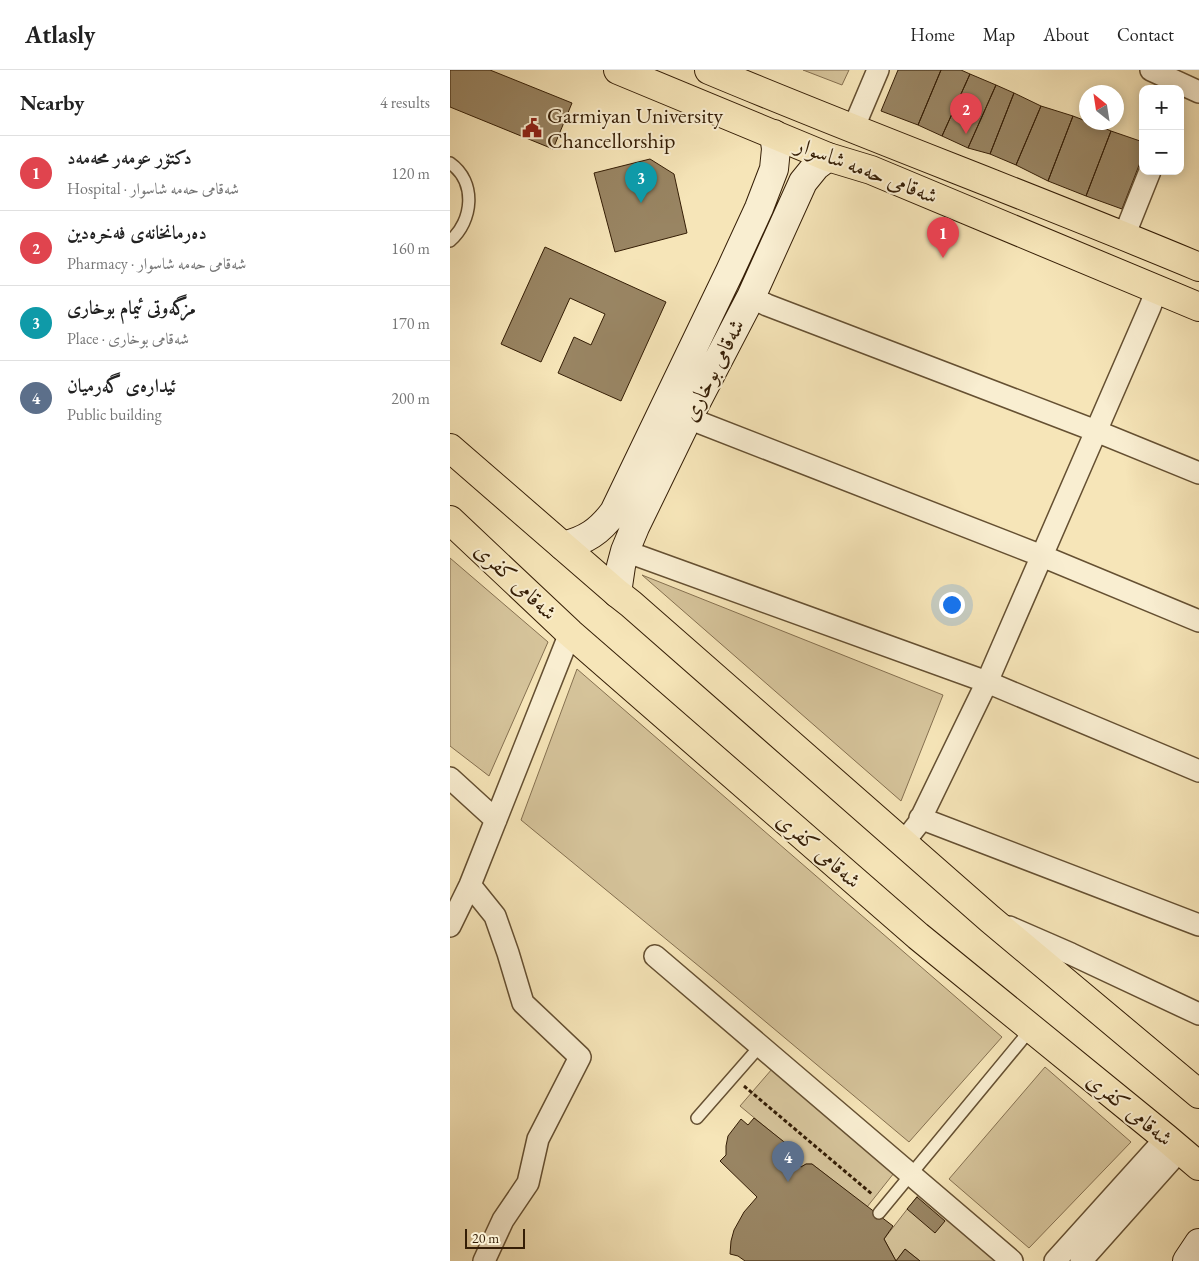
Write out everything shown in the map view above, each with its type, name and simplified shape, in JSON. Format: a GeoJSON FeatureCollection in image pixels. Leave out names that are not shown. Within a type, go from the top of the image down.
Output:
{"type":"FeatureCollection","features":[{"type":"Feature","properties":{"kind":"main road","name":"شەقامی حەمە شاسوار"},"geometry":{"type":"LineString","coordinates":[[618,70],[828,156],[871,170],[1199,306]]}},
{"type":"Feature","properties":{"kind":"main road","name":"شەقامی حەمە شاسوار"},"geometry":{"type":"LineString","coordinates":[[709,70],[879,140],[1199,267]]}},
{"type":"Feature","properties":{"kind":"main road"},"geometry":{"type":"LineString","coordinates":[[871,170],[866,164],[865,156],[867,149],[872,143],[879,140]]}},
{"type":"Feature","properties":{"kind":"main road"},"geometry":{"type":"LineString","coordinates":[[450,448],[903,844],[1199,1094]]}},
{"type":"Feature","properties":{"kind":"main road","name":"شەقامی کفری"},"geometry":{"type":"LineString","coordinates":[[450,520],[570,632],[918,936],[1187,1160]]}},
{"type":"Feature","properties":{"kind":"street"},"geometry":{"type":"LineString","coordinates":[[853,128],[878,70]]}},
{"type":"Feature","properties":{"kind":"street"},"geometry":{"type":"LineString","coordinates":[[1151,70],[1189,87]]}},
{"type":"Feature","properties":{"kind":"street","name":"شەقامی بوخاری"},"geometry":{"type":"LineString","coordinates":[[617,593],[625,530],[774,168],[776,149],[774,134]]}},
{"type":"Feature","properties":{"kind":"street","name":"شەقامی بوخاری"},"geometry":{"type":"LineString","coordinates":[[625,530],[688,418],[752,297],[803,182],[816,166],[828,156]]}},
{"type":"Feature","properties":{"kind":"street"},"geometry":{"type":"LineString","coordinates":[[1124,236],[1148,175]]}},
{"type":"Feature","properties":{"kind":"street"},"geometry":{"type":"LineString","coordinates":[[758,208],[786,222]]}},
{"type":"Feature","properties":{"kind":"street"},"geometry":{"type":"LineString","coordinates":[[903,844],[918,824],[987,682],[1157,288]]}},
{"type":"Feature","properties":{"kind":"street"},"geometry":{"type":"LineString","coordinates":[[752,297],[766,305],[1096,431],[1199,473]]}},
{"type":"Feature","properties":{"kind":"street"},"geometry":{"type":"LineString","coordinates":[[688,418],[1042,556],[1199,621]]}},
{"type":"Feature","properties":{"kind":"street","name":"شەقامی بوخاری"},"geometry":{"type":"LineString","coordinates":[[562,546],[588,537],[607,522],[625,530]]}},
{"type":"Feature","properties":{"kind":"street"},"geometry":{"type":"LineString","coordinates":[[625,530],[1199,771]]}},
{"type":"Feature","properties":{"kind":"street"},"geometry":{"type":"LineString","coordinates":[[450,926],[470,885],[570,632]]}},
{"type":"Feature","properties":{"kind":"street"},"geometry":{"type":"LineString","coordinates":[[450,778],[496,820]]}},
{"type":"Feature","properties":{"kind":"street"},"geometry":{"type":"LineString","coordinates":[[920,818],[1199,925]]}},
{"type":"Feature","properties":{"kind":"street"},"geometry":{"type":"LineString","coordinates":[[470,885],[494,916],[508,953],[523,1003],[580,1057],[538,1139],[528,1183],[504,1220],[484,1261]]}},
{"type":"Feature","properties":{"kind":"street"},"geometry":{"type":"LineString","coordinates":[[990,919],[1071,954],[1199,1014]]}},
{"type":"Feature","properties":{"kind":"street"},"geometry":{"type":"LineString","coordinates":[[655,956],[1012,1261]]}},
{"type":"Feature","properties":{"kind":"street"},"geometry":{"type":"LineString","coordinates":[[1055,1261],[1187,1160]]}},
{"type":"Feature","properties":{"kind":"street"},"geometry":{"type":"LineString","coordinates":[[1081,1261],[1187,1160]]}},
{"type":"Feature","properties":{"kind":"street"},"geometry":{"type":"LineString","coordinates":[[1187,1261],[1199,1242]]}},
{"type":"Feature","properties":{"kind":"lane"},"geometry":{"type":"LineString","coordinates":[[450,163],[464,179],[469,195],[468,212],[462,228],[450,241]]}},
{"type":"Feature","properties":{"kind":"lane"},"geometry":{"type":"LineString","coordinates":[[882,1209],[1031,1029]]}},
{"type":"Feature","properties":{"kind":"lane"},"geometry":{"type":"LineString","coordinates":[[697,1118],[760,1046]]}},
{"type":"Feature","properties":{"kind":"path"},"geometry":{"type":"LineString","coordinates":[[734,1077],[882,1209]]}},
{"type":"Feature","properties":{"kind":"shaded area"},"geometry":{"type":"Polygon","coordinates":[[[803,70],[849,70],[842,85],[803,70]]]}},
{"type":"Feature","properties":{"kind":"shaded area"},"geometry":{"type":"Polygon","coordinates":[[[450,558],[548,642],[489,776],[450,746],[450,558]]]}},
{"type":"Feature","properties":{"kind":"shaded area"},"geometry":{"type":"Polygon","coordinates":[[[642,575],[943,695],[901,801],[642,575]]]}},
{"type":"Feature","properties":{"kind":"shaded area"},"geometry":{"type":"Polygon","coordinates":[[[577,669],[1002,1037],[909,1142],[521,820],[577,669]]]}},
{"type":"Feature","properties":{"kind":"shaded area"},"geometry":{"type":"Polygon","coordinates":[[[1045,1067],[1131,1142],[1029,1248],[949,1179],[1045,1067]]]}},
{"type":"Feature","properties":{"kind":"shaded area"},"geometry":{"type":"Polygon","coordinates":[[[772,1069],[894,1173],[867,1207],[812,1164],[806,1164],[801,1167],[790,1158],[792,1149],[740,1106],[772,1069]]]}},
{"type":"Feature","properties":{"kind":"shaded area"},"geometry":{"type":"Polygon","coordinates":[[[919,1194],[995,1261],[920,1261],[905,1249],[896,1261],[884,1239],[919,1194]]]}},
{"type":"Feature","properties":{"kind":"building","name":"Garmiyan University Chancellorship"},"geometry":{"type":"Polygon","coordinates":[[[450,70],[490,70],[572,103],[553,149],[450,107],[450,70]]]}},
{"type":"Feature","properties":{"kind":"building"},"geometry":{"type":"Polygon","coordinates":[[[898,70],[941,70],[918,125],[881,111],[898,70]]]}},
{"type":"Feature","properties":{"kind":"building"},"geometry":{"type":"Polygon","coordinates":[[[941,70],[961,70],[970,74],[942,136],[918,125],[941,70]]]}},
{"type":"Feature","properties":{"kind":"building"},"geometry":{"type":"Polygon","coordinates":[[[970,74],[996,85],[968,148],[942,136],[970,74]]]}},
{"type":"Feature","properties":{"kind":"building"},"geometry":{"type":"Polygon","coordinates":[[[996,85],[1014,93],[990,154],[968,148],[996,85]]]}},
{"type":"Feature","properties":{"kind":"building"},"geometry":{"type":"Polygon","coordinates":[[[1014,93],[1041,106],[1016,165],[990,154],[1014,93]]]}},
{"type":"Feature","properties":{"kind":"building"},"geometry":{"type":"Polygon","coordinates":[[[1041,106],[1073,116],[1048,181],[1016,165],[1041,106]]]}},
{"type":"Feature","properties":{"kind":"building"},"geometry":{"type":"Polygon","coordinates":[[[1073,116],[1079,118],[1079,130],[1111,131],[1086,196],[1048,181],[1073,116]]]}},
{"type":"Feature","properties":{"kind":"building"},"geometry":{"type":"Polygon","coordinates":[[[1111,131],[1139,141],[1139,165],[1122,209],[1086,196],[1111,131]]]}},
{"type":"Feature","properties":{"kind":"building"},"geometry":{"type":"Polygon","coordinates":[[[650,159],[674,174],[687,233],[615,252],[594,173],[650,159]]]}},
{"type":"Feature","properties":{"kind":"building"},"geometry":{"type":"Polygon","coordinates":[[[545,247],[666,302],[621,401],[558,373],[574,337],[591,345],[605,314],[570,298],[541,362],[501,344],[545,247]]]}},
{"type":"Feature","properties":{"kind":"building"},"geometry":{"type":"Polygon","coordinates":[[[754,1118],[793,1149],[790,1158],[801,1167],[806,1164],[812,1164],[893,1226],[884,1239],[896,1261],[745,1261],[738,1256],[730,1254],[734,1230],[744,1212],[757,1197],[720,1161],[726,1155],[728,1136],[741,1119],[748,1125],[754,1118]]]}},
{"type":"Feature","properties":{"kind":"building"},"geometry":{"type":"Polygon","coordinates":[[[917,1197],[945,1221],[935,1233],[907,1209],[917,1197]]]}},
{"type":"Feature","properties":{"kind":"building"},"geometry":{"type":"Polygon","coordinates":[[[905,1249],[920,1261],[896,1261],[905,1249]]]}},
{"type":"Feature","properties":{"kind":"place","name":"Garmiyan University Chancellorship"},"geometry":{"type":"Point","coordinates":[532,128]}},
{"type":"Feature","properties":{"kind":"place","name":"دەرمانخانەی فەخرەدین"},"geometry":{"type":"Point","coordinates":[966,134]}},
{"type":"Feature","properties":{"kind":"place","name":"مزگەوتی ئیمام بوخاری"},"geometry":{"type":"Point","coordinates":[641,203]}},
{"type":"Feature","properties":{"kind":"place","name":"دکتۆر عومەر محەمەد"},"geometry":{"type":"Point","coordinates":[943,258]}},
{"type":"Feature","properties":{"kind":"place","name":"ئیدارەی گەرمیان"},"geometry":{"type":"Point","coordinates":[788,1182]}}]}
